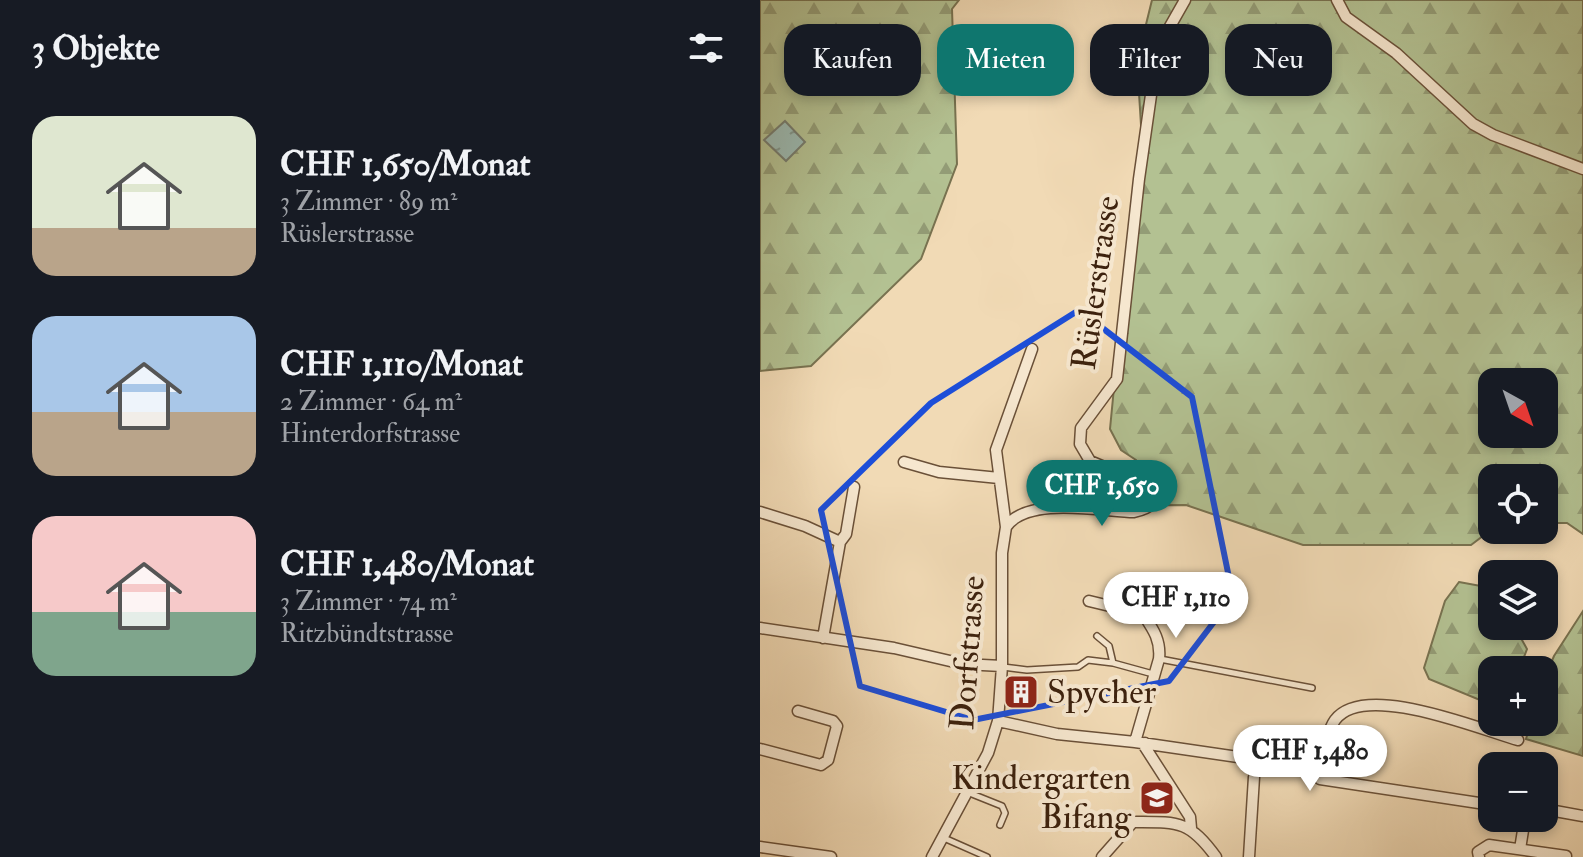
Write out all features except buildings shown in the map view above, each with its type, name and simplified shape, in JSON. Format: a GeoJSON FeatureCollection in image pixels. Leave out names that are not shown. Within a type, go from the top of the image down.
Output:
{"type":"FeatureCollection","features":[{"type":"Feature","properties":{"kind":"street","name":"Rüslerstrasse"},"geometry":{"type":"LineString","coordinates":[[1006,527],[1012,518],[1039,508],[1134,512],[1148,509],[1155,503],[1157,484],[1148,472],[1138,468],[1109,469],[1090,461],[1080,444],[1081,428],[1117,379],[1151,95],[1164,37],[1185,0]]}},
{"type":"Feature","properties":{"kind":"street"},"geometry":{"type":"LineString","coordinates":[[1337,0],[1346,17],[1396,53],[1473,124],[1493,135],[1583,169]]}},
{"type":"Feature","properties":{"kind":"street","name":"Dorfstrasse"},"geometry":{"type":"LineString","coordinates":[[932,857],[988,753],[998,721],[1002,666],[1002,553],[1006,527],[996,450],[1032,349]]}},
{"type":"Feature","properties":{"kind":"street"},"geometry":{"type":"LineString","coordinates":[[904,462],[934,472],[999,478]]}},
{"type":"Feature","properties":{"kind":"street"},"geometry":{"type":"LineString","coordinates":[[823,638],[840,542],[846,534],[854,487]]}},
{"type":"Feature","properties":{"kind":"street"},"geometry":{"type":"LineString","coordinates":[[760,512],[814,529],[840,542]]}},
{"type":"Feature","properties":{"kind":"street"},"geometry":{"type":"LineString","coordinates":[[1089,601],[1143,614],[1157,635],[1159,659],[1140,742]]}},
{"type":"Feature","properties":{"kind":"street"},"geometry":{"type":"LineString","coordinates":[[760,628],[894,648],[963,664],[1002,666]]}},
{"type":"Feature","properties":{"kind":"street"},"geometry":{"type":"LineString","coordinates":[[1320,779],[1332,723],[1341,713],[1363,705],[1419,710],[1518,740]]}},
{"type":"Feature","properties":{"kind":"street"},"geometry":{"type":"LineString","coordinates":[[760,749],[821,765],[828,760],[837,726],[833,721],[798,711]]}},
{"type":"Feature","properties":{"kind":"street"},"geometry":{"type":"LineString","coordinates":[[998,721],[1057,734],[1140,742],[1292,766],[1306,769],[1320,779],[1478,803]]}},
{"type":"Feature","properties":{"kind":"street"},"geometry":{"type":"LineString","coordinates":[[1140,742],[1190,817],[1191,828]]}},
{"type":"Feature","properties":{"kind":"street"},"geometry":{"type":"LineString","coordinates":[[1249,857],[1254,777]]}},
{"type":"Feature","properties":{"kind":"street"},"geometry":{"type":"LineString","coordinates":[[1558,812],[1583,816]]}},
{"type":"Feature","properties":{"kind":"street"},"geometry":{"type":"LineString","coordinates":[[1102,857],[1133,822],[1162,822],[1191,828],[1216,857]]}},
{"type":"Feature","properties":{"kind":"street"},"geometry":{"type":"LineString","coordinates":[[1520,849],[1523,832]]}},
{"type":"Feature","properties":{"kind":"street"},"geometry":{"type":"LineString","coordinates":[[1479,857],[1478,852],[1489,845],[1566,856]]}},
{"type":"Feature","properties":{"kind":"street"},"geometry":{"type":"LineString","coordinates":[[760,847],[831,857]]}},
{"type":"Feature","properties":{"kind":"lane"},"geometry":{"type":"LineString","coordinates":[[1097,636],[1109,646],[1113,663]]}},
{"type":"Feature","properties":{"kind":"lane"},"geometry":{"type":"LineString","coordinates":[[1159,659],[1312,688]]}},
{"type":"Feature","properties":{"kind":"lane"},"geometry":{"type":"LineString","coordinates":[[1002,666],[1027,670],[1078,667],[1088,660],[1154,674]]}},
{"type":"Feature","properties":{"kind":"lane"},"geometry":{"type":"LineString","coordinates":[[967,792],[1002,806],[1005,813],[1000,825]]}},
{"type":"Feature","properties":{"kind":"lane"},"geometry":{"type":"LineString","coordinates":[[942,837],[987,857]]}},
{"type":"Feature","properties":{"kind":"highlighted area"},"geometry":{"type":"Polygon","coordinates":[[[1079,310],[1192,397],[1233,597],[1169,681],[973,720],[860,686],[821,510],[931,403],[1079,310]]]}},
{"type":"Feature","properties":{"kind":"green space"},"geometry":{"type":"Polygon","coordinates":[[[760,0],[959,0],[952,9],[952,24],[937,24],[937,96],[955,96],[957,164],[921,259],[811,366],[760,371],[760,0]]]}},
{"type":"Feature","properties":{"kind":"green space"},"geometry":{"type":"Polygon","coordinates":[[[1152,0],[1583,0],[1583,534],[1567,523],[1558,523],[1558,464],[1478,464],[1478,540],[1471,545],[1303,545],[1186,505],[1046,506],[1043,464],[1089,477],[1136,475],[1136,460],[1121,450],[1110,429],[1119,336],[1144,173],[1139,96],[1209,96],[1209,24],[1146,24],[1152,0]]]}},
{"type":"Feature","properties":{"kind":"green space"},"geometry":{"type":"Polygon","coordinates":[[[1459,582],[1478,585],[1478,640],[1522,640],[1527,649],[1524,656],[1478,656],[1478,699],[1429,679],[1424,668],[1445,601],[1459,582]]]}},
{"type":"Feature","properties":{"kind":"green space"},"geometry":{"type":"Polygon","coordinates":[[[1583,611],[1583,756],[1526,739],[1527,736],[1558,736],[1558,656],[1554,656],[1583,611]]]}},
{"type":"Feature","properties":{"kind":"water"},"geometry":{"type":"Polygon","coordinates":[[[785,121],[805,142],[786,161],[764,140],[785,121]]]}},
{"type":"Feature","properties":{"kind":"place","name":"Spycher"},"geometry":{"type":"Point","coordinates":[1021,692]}},
{"type":"Feature","properties":{"kind":"place","name":"Kindergarten Bifang"},"geometry":{"type":"Point","coordinates":[1157,798]}}]}
